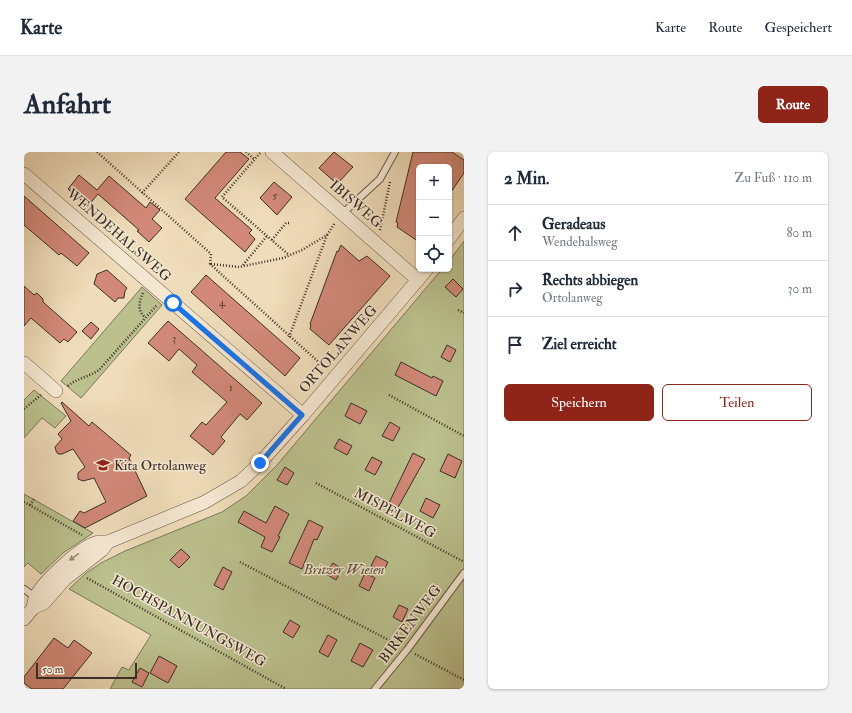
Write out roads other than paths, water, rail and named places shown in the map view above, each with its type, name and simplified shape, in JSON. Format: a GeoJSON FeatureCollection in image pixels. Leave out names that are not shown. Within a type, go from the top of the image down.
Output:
{"type":"FeatureCollection","features":[{"type":"Feature","properties":{"kind":"street","name":"IBISWEG"},"geometry":{"type":"LineString","coordinates":[[272,152],[340,217],[418,280]]}},
{"type":"Feature","properties":{"kind":"street","name":"WENDEHALSWEG"},"geometry":{"type":"LineString","coordinates":[[24,174],[302,415]]}},
{"type":"Feature","properties":{"kind":"street"},"geometry":{"type":"LineString","coordinates":[[451,236],[464,218]]}},
{"type":"Feature","properties":{"kind":"street","name":"ORTOLANWEG"},"geometry":{"type":"LineString","coordinates":[[24,619],[34,603],[44,603],[65,579],[102,550],[108,542],[204,502],[241,482],[260,463],[302,415],[425,272]]}},
{"type":"Feature","properties":{"kind":"street"},"geometry":{"type":"LineString","coordinates":[[24,363],[56,390]]}},
{"type":"Feature","properties":{"kind":"lane"},"geometry":{"type":"LineString","coordinates":[[340,217],[380,179],[396,152]]}},
{"type":"Feature","properties":{"kind":"lane","name":"BIRKENWEG"},"geometry":{"type":"LineString","coordinates":[[375,689],[408,650],[464,573]]}},
{"type":"Feature","properties":{"kind":"lane"},"geometry":{"type":"LineString","coordinates":[[24,589],[34,603]]}},
{"type":"Feature","properties":{"kind":"place","name":"Kita Ortolanweg"},"geometry":{"type":"Point","coordinates":[103,465]}},
{"type":"Feature","properties":{"kind":"park label","name":"Britzer Wiesen"},"geometry":{"type":"Point","coordinates":[344,569]}}]}
